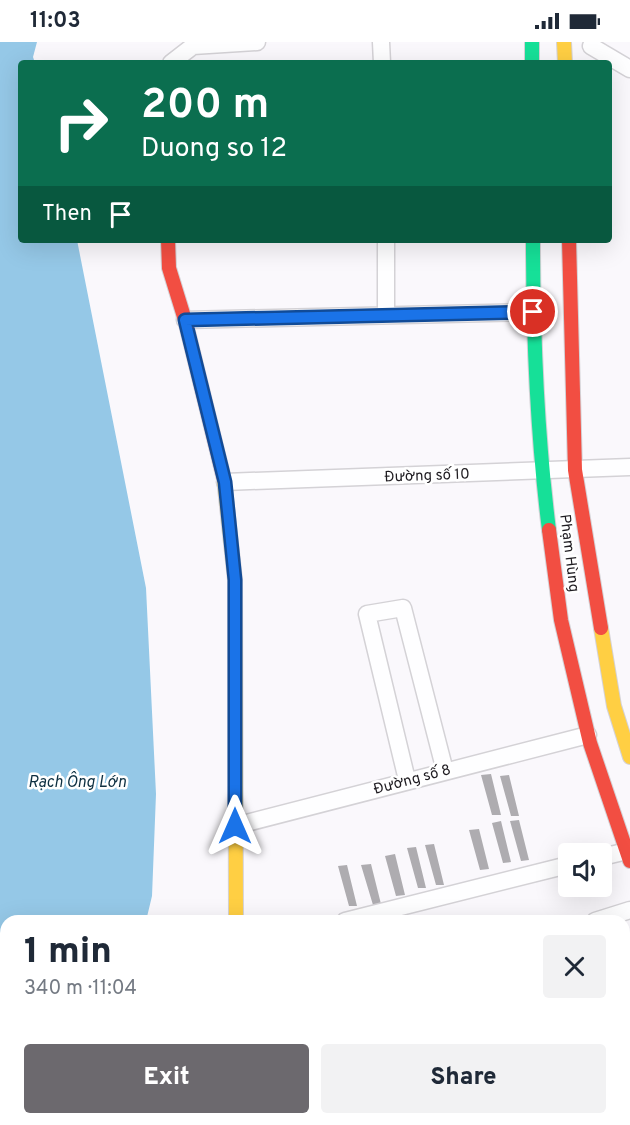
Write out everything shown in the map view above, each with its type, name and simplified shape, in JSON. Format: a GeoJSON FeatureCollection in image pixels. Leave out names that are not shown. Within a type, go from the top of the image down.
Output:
{"type":"FeatureCollection","features":[{"type":"Feature","properties":{"kind":"main road"},"geometry":{"type":"LineString","coordinates":[[532,42],[532,60]]}},
{"type":"Feature","properties":{"kind":"main road"},"geometry":{"type":"LineString","coordinates":[[564,42],[565,60]]}},
{"type":"Feature","properties":{"kind":"main road"},"geometry":{"type":"LineString","coordinates":[[168,243],[169,268],[185,320],[225,482],[235,580],[236,915]]}},
{"type":"Feature","properties":{"kind":"main road","name":"Phạm Hùng"},"geometry":{"type":"LineString","coordinates":[[533,243],[533,312],[543,471],[561,620],[588,735],[628,856]]}},
{"type":"Feature","properties":{"kind":"main road","name":"Phạm Hùng"},"geometry":{"type":"LineString","coordinates":[[569,243],[575,470],[614,706],[630,757]]}},
{"type":"Feature","properties":{"kind":"street"},"geometry":{"type":"LineString","coordinates":[[175,60],[193,46],[257,42]]}},
{"type":"Feature","properties":{"kind":"street"},"geometry":{"type":"LineString","coordinates":[[381,42],[382,60]]}},
{"type":"Feature","properties":{"kind":"street"},"geometry":{"type":"LineString","coordinates":[[591,45],[630,69]]}},
{"type":"Feature","properties":{"kind":"street"},"geometry":{"type":"LineString","coordinates":[[386,243],[386,315]]}},
{"type":"Feature","properties":{"kind":"street"},"geometry":{"type":"LineString","coordinates":[[185,320],[533,312]]}},
{"type":"Feature","properties":{"kind":"street","name":"Đường số 10"},"geometry":{"type":"LineString","coordinates":[[225,482],[630,467]]}},
{"type":"Feature","properties":{"kind":"street"},"geometry":{"type":"LineString","coordinates":[[407,780],[367,614],[403,608],[445,771]]}},
{"type":"Feature","properties":{"kind":"street","name":"Đường số 8"},"geometry":{"type":"LineString","coordinates":[[235,826],[588,735]]}},
{"type":"Feature","properties":{"kind":"street"},"geometry":{"type":"LineString","coordinates":[[612,857],[628,856]]}},
{"type":"Feature","properties":{"kind":"street"},"geometry":{"type":"LineString","coordinates":[[369,915],[558,868]]}},
{"type":"Feature","properties":{"kind":"street"},"geometry":{"type":"LineString","coordinates":[[614,915],[630,910]]}},
{"type":"Feature","properties":{"kind":"water","name":"Rạch Ông Lớn"},"geometry":{"type":"Polygon","coordinates":[[[0,42],[37,42],[34,60],[18,60],[18,243],[78,243],[146,588],[156,794],[152,896],[147,915],[0,915],[0,42]]]}},
{"type":"Feature","properties":{"kind":"building"},"geometry":{"type":"Polygon","coordinates":[[[491,774],[501,815],[492,815],[481,775],[491,774]]]}},
{"type":"Feature","properties":{"kind":"building"},"geometry":{"type":"Polygon","coordinates":[[[509,775],[519,816],[511,816],[500,776],[509,775]]]}},
{"type":"Feature","properties":{"kind":"building"},"geometry":{"type":"Polygon","coordinates":[[[519,820],[529,860],[521,861],[510,821],[519,820]]]}},
{"type":"Feature","properties":{"kind":"building"},"geometry":{"type":"Polygon","coordinates":[[[501,821],[511,862],[503,863],[492,823],[501,821]]]}},
{"type":"Feature","properties":{"kind":"building"},"geometry":{"type":"Polygon","coordinates":[[[479,829],[489,869],[480,870],[469,830],[479,829]]]}},
{"type":"Feature","properties":{"kind":"building"},"geometry":{"type":"Polygon","coordinates":[[[434,844],[444,885],[436,885],[425,845],[434,844]]]}},
{"type":"Feature","properties":{"kind":"building"},"geometry":{"type":"Polygon","coordinates":[[[416,847],[426,888],[418,888],[407,848],[416,847]]]}},
{"type":"Feature","properties":{"kind":"building"},"geometry":{"type":"Polygon","coordinates":[[[395,854],[405,895],[396,896],[385,856],[395,854]]]}},
{"type":"Feature","properties":{"kind":"building"},"geometry":{"type":"Polygon","coordinates":[[[371,864],[381,904],[373,905],[361,865],[371,864]]]}},
{"type":"Feature","properties":{"kind":"building"},"geometry":{"type":"Polygon","coordinates":[[[347,865],[357,906],[349,906],[338,866],[347,865]]]}},
{"type":"Feature","properties":{"kind":"traffic: fast"},"geometry":{"type":"LineString","coordinates":[[532,42],[532,60]]}},
{"type":"Feature","properties":{"kind":"traffic: fast"},"geometry":{"type":"LineString","coordinates":[[533,243],[536,385],[549,530]]}},
{"type":"Feature","properties":{"kind":"traffic: slow"},"geometry":{"type":"LineString","coordinates":[[564,42],[565,60]]}},
{"type":"Feature","properties":{"kind":"traffic: slow"},"geometry":{"type":"LineString","coordinates":[[224,479],[235,580],[236,915]]}},
{"type":"Feature","properties":{"kind":"traffic: slow"},"geometry":{"type":"LineString","coordinates":[[601,628],[614,706],[630,757]]}},
{"type":"Feature","properties":{"kind":"traffic: jam"},"geometry":{"type":"LineString","coordinates":[[168,243],[169,268],[185,320],[224,479]]}},
{"type":"Feature","properties":{"kind":"traffic: jam"},"geometry":{"type":"LineString","coordinates":[[569,243],[575,470],[601,628]]}},
{"type":"Feature","properties":{"kind":"traffic: jam"},"geometry":{"type":"LineString","coordinates":[[549,530],[561,620],[590,743],[630,861]]}},
{"type":"Feature","properties":{"kind":"route"},"geometry":{"type":"LineString","coordinates":[[235,826],[235,580],[225,482],[185,320],[533,312]]}}]}
